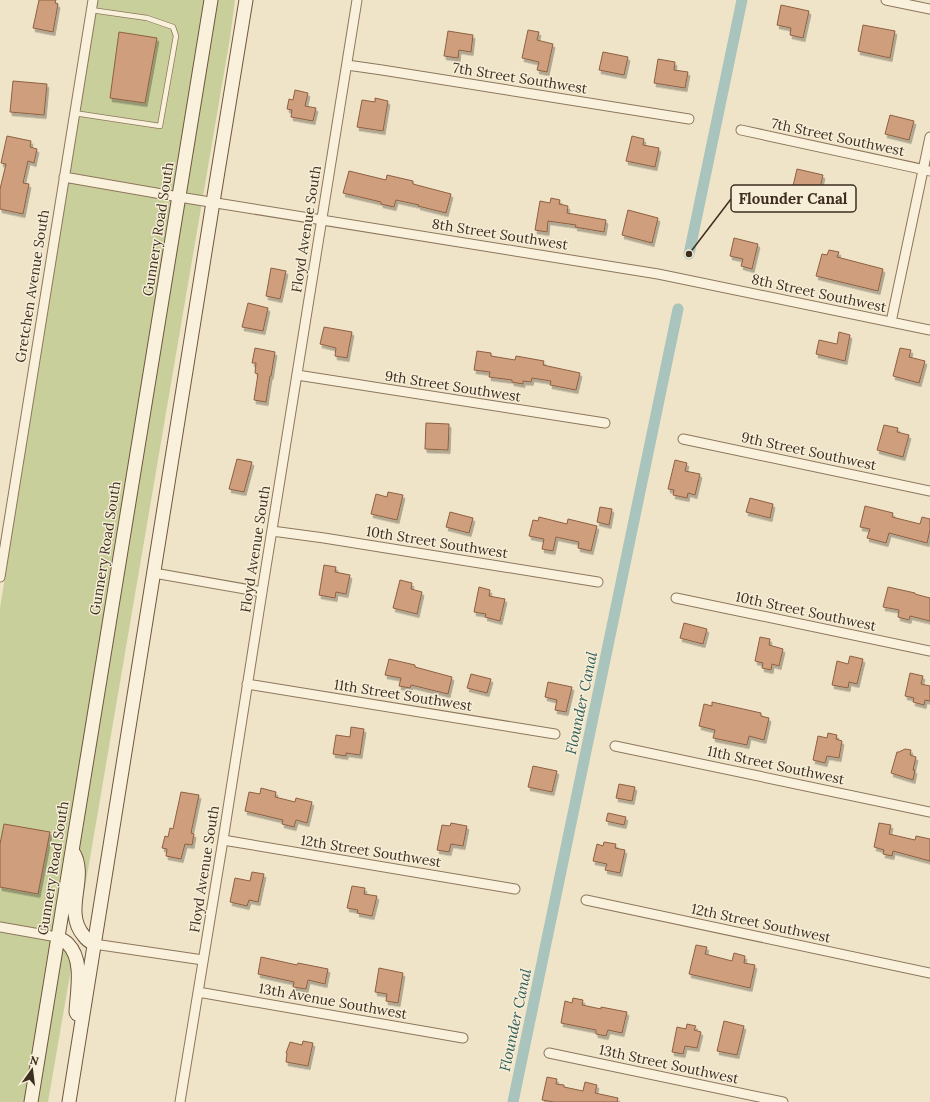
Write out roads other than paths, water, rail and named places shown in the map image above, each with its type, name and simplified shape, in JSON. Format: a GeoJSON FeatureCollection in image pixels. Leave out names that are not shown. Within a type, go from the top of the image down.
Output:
{"type":"FeatureCollection","features":[{"type":"Feature","properties":{"kind":"main road","name":"Gunnery Road South"},"geometry":{"type":"LineString","coordinates":[[31,1102],[211,0]]}},
{"type":"Feature","properties":{"kind":"main road"},"geometry":{"type":"LineString","coordinates":[[69,1102],[246,0]]}},
{"type":"Feature","properties":{"kind":"main road"},"geometry":{"type":"LineString","coordinates":[[72,850],[76,857],[79,872],[74,905],[77,926],[84,937],[94,944]]}},
{"type":"Feature","properties":{"kind":"main road"},"geometry":{"type":"LineString","coordinates":[[57,937],[68,943],[74,952],[78,964],[76,1012],[82,1023]]}},
{"type":"Feature","properties":{"kind":"street","name":"Gretchen Avenue South"},"geometry":{"type":"LineString","coordinates":[[0,577],[3,532],[93,0]]}},
{"type":"Feature","properties":{"kind":"street","name":"Floyd Avenue South"},"geometry":{"type":"LineString","coordinates":[[180,1102],[357,0]]}},
{"type":"Feature","properties":{"kind":"street"},"geometry":{"type":"LineString","coordinates":[[886,0],[930,9]]}},
{"type":"Feature","properties":{"kind":"street","name":"7th Street Southwest"},"geometry":{"type":"LineString","coordinates":[[347,65],[689,119]]}},
{"type":"Feature","properties":{"kind":"street","name":"7th Street Southwest"},"geometry":{"type":"LineString","coordinates":[[741,130],[927,170]]}},
{"type":"Feature","properties":{"kind":"street"},"geometry":{"type":"LineString","coordinates":[[891,322],[927,170],[930,138]]}},
{"type":"Feature","properties":{"kind":"street","name":"8th Street Southwest"},"geometry":{"type":"LineString","coordinates":[[64,177],[179,197],[658,274],[930,330]]}},
{"type":"Feature","properties":{"kind":"street","name":"9th Street Southwest"},"geometry":{"type":"LineString","coordinates":[[297,375],[605,423]]}},
{"type":"Feature","properties":{"kind":"street","name":"9th Street Southwest"},"geometry":{"type":"LineString","coordinates":[[683,439],[930,491]]}},
{"type":"Feature","properties":{"kind":"street","name":"10th Street Southwest"},"geometry":{"type":"LineString","coordinates":[[272,531],[332,539],[598,582]]}},
{"type":"Feature","properties":{"kind":"street"},"geometry":{"type":"LineString","coordinates":[[154,573],[262,592]]}},
{"type":"Feature","properties":{"kind":"street","name":"10th Street Southwest"},"geometry":{"type":"LineString","coordinates":[[676,598],[930,651]]}},
{"type":"Feature","properties":{"kind":"street","name":"11th Street Southwest"},"geometry":{"type":"LineString","coordinates":[[247,684],[555,734]]}},
{"type":"Feature","properties":{"kind":"street","name":"11th Street Southwest"},"geometry":{"type":"LineString","coordinates":[[615,746],[930,812]]}},
{"type":"Feature","properties":{"kind":"street","name":"12th Street Southwest"},"geometry":{"type":"LineString","coordinates":[[223,840],[515,889]]}},
{"type":"Feature","properties":{"kind":"street","name":"12th Street Southwest"},"geometry":{"type":"LineString","coordinates":[[586,900],[930,973]]}},
{"type":"Feature","properties":{"kind":"street"},"geometry":{"type":"LineString","coordinates":[[0,927],[57,937]]}},
{"type":"Feature","properties":{"kind":"street"},"geometry":{"type":"LineString","coordinates":[[94,944],[203,960]]}},
{"type":"Feature","properties":{"kind":"street","name":"13th Avenue Southwest"},"geometry":{"type":"LineString","coordinates":[[198,992],[463,1038]]}},
{"type":"Feature","properties":{"kind":"street","name":"13th Street Southwest"},"geometry":{"type":"LineString","coordinates":[[549,1053],[783,1102]]}},
{"type":"Feature","properties":{"kind":"lane"},"geometry":{"type":"LineString","coordinates":[[74,113],[160,126],[176,36],[173,27],[147,18],[91,10]]}},
{"type":"Feature","properties":{"kind":"waterway","name":"Flounder Canal"},"geometry":{"type":"LineString","coordinates":[[689,254],[742,0]]}},
{"type":"Feature","properties":{"kind":"waterway","name":"Flounder Canal"},"geometry":{"type":"LineString","coordinates":[[513,1102],[678,309]]}},
{"type":"Feature","properties":{"kind":"place","name":"Flounder Canal"},"geometry":{"type":"Point","coordinates":[689,254]}}]}
